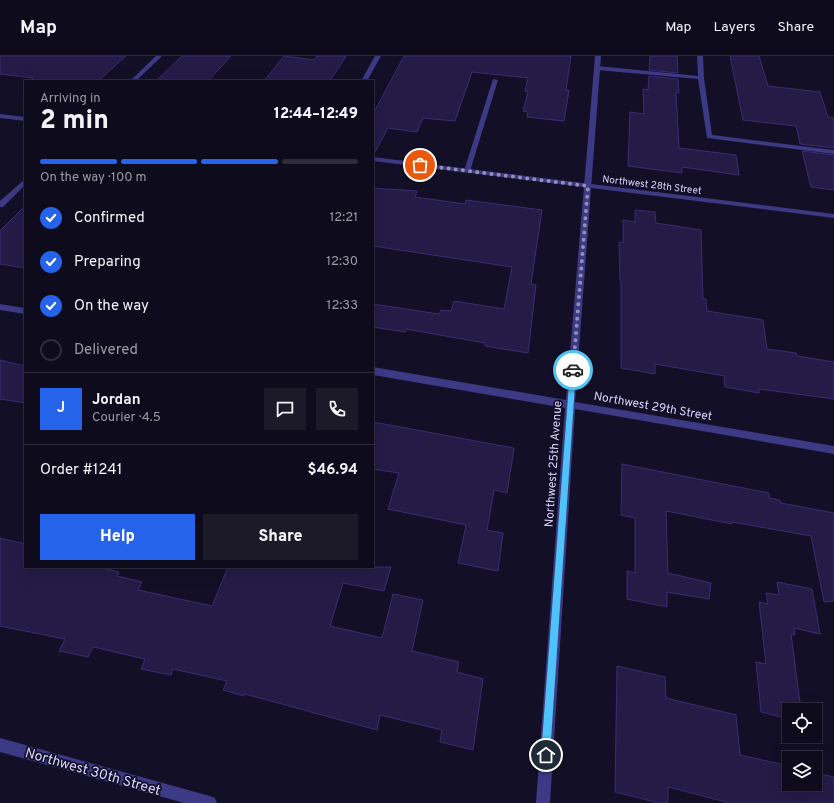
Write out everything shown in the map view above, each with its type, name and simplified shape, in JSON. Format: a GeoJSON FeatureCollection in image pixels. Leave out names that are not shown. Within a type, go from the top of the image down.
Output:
{"type":"FeatureCollection","features":[{"type":"Feature","properties":{"kind":"street"},"geometry":{"type":"LineString","coordinates":[[134,80],[159,56]]}},
{"type":"Feature","properties":{"kind":"street"},"geometry":{"type":"LineString","coordinates":[[365,80],[378,56]]}},
{"type":"Feature","properties":{"kind":"street","name":"Northwest 25th Avenue"},"geometry":{"type":"LineString","coordinates":[[543,803],[570,405],[598,56]]}},
{"type":"Feature","properties":{"kind":"street"},"geometry":{"type":"LineString","coordinates":[[700,56],[701,78],[709,137],[834,152]]}},
{"type":"Feature","properties":{"kind":"street"},"geometry":{"type":"LineString","coordinates":[[597,68],[701,78]]}},
{"type":"Feature","properties":{"kind":"street"},"geometry":{"type":"LineString","coordinates":[[467,171],[495,80]]}},
{"type":"Feature","properties":{"kind":"street"},"geometry":{"type":"LineString","coordinates":[[0,116],[24,119]]}},
{"type":"Feature","properties":{"kind":"street","name":"Northwest 28th Street"},"geometry":{"type":"LineString","coordinates":[[374,159],[834,216]]}},
{"type":"Feature","properties":{"kind":"street"},"geometry":{"type":"LineString","coordinates":[[0,204],[24,182]]}},
{"type":"Feature","properties":{"kind":"street"},"geometry":{"type":"LineString","coordinates":[[0,307],[24,311]]}},
{"type":"Feature","properties":{"kind":"street","name":"Northwest 29th Street"},"geometry":{"type":"LineString","coordinates":[[374,371],[834,450]]}},
{"type":"Feature","properties":{"kind":"street","name":"Northwest 30th Street"},"geometry":{"type":"LineString","coordinates":[[0,744],[210,803]]}},
{"type":"Feature","properties":{"kind":"building"},"geometry":{"type":"Polygon","coordinates":[[[0,56],[126,56],[99,80],[30,80],[33,78],[0,74],[0,56]]]}},
{"type":"Feature","properties":{"kind":"building"},"geometry":{"type":"Polygon","coordinates":[[[182,56],[231,56],[209,80],[157,80],[182,56]]]}},
{"type":"Feature","properties":{"kind":"building"},"geometry":{"type":"Polygon","coordinates":[[[284,56],[314,60],[317,56],[346,56],[331,80],[265,80],[284,56]]]}},
{"type":"Feature","properties":{"kind":"building"},"geometry":{"type":"Polygon","coordinates":[[[404,56],[571,56],[566,90],[569,90],[564,121],[527,117],[528,112],[523,111],[528,92],[525,91],[528,78],[472,72],[455,121],[423,118],[417,132],[388,128],[374,154],[374,112],[404,56]]]}},
{"type":"Feature","properties":{"kind":"building"},"geometry":{"type":"Polygon","coordinates":[[[650,56],[677,56],[678,73],[649,70],[650,56]]]}},
{"type":"Feature","properties":{"kind":"building"},"geometry":{"type":"Polygon","coordinates":[[[730,56],[759,56],[768,86],[820,92],[828,117],[834,118],[834,148],[800,144],[796,126],[743,120],[730,56]]]}},
{"type":"Feature","properties":{"kind":"building"},"geometry":{"type":"Polygon","coordinates":[[[649,76],[678,79],[679,93],[676,93],[679,148],[736,155],[739,175],[682,167],[682,173],[628,166],[630,112],[644,114],[643,89],[648,90],[649,76]]]}},
{"type":"Feature","properties":{"kind":"building"},"geometry":{"type":"Polygon","coordinates":[[[802,151],[834,155],[834,190],[811,187],[802,151]]]}},
{"type":"Feature","properties":{"kind":"building"},"geometry":{"type":"Polygon","coordinates":[[[374,188],[417,191],[415,197],[465,204],[466,200],[542,210],[531,284],[536,285],[528,353],[485,346],[485,343],[406,329],[405,332],[374,327],[374,304],[439,314],[441,310],[451,311],[454,301],[504,309],[512,267],[374,246],[374,188]]]}},
{"type":"Feature","properties":{"kind":"building"},"geometry":{"type":"Polygon","coordinates":[[[24,207],[24,268],[0,264],[0,231],[24,207]]]}},
{"type":"Feature","properties":{"kind":"building"},"geometry":{"type":"Polygon","coordinates":[[[635,210],[655,212],[656,223],[701,230],[703,299],[706,299],[707,311],[763,320],[767,349],[796,353],[797,356],[834,362],[834,399],[759,389],[759,393],[725,387],[724,376],[655,364],[655,374],[621,368],[621,281],[619,242],[623,243],[623,220],[635,222],[635,210]]]}},
{"type":"Feature","properties":{"kind":"building"},"geometry":{"type":"Polygon","coordinates":[[[0,360],[24,366],[24,403],[0,399],[0,360]]]}},
{"type":"Feature","properties":{"kind":"building"},"geometry":{"type":"Polygon","coordinates":[[[374,422],[514,448],[507,493],[494,490],[487,530],[503,533],[498,571],[458,563],[466,525],[388,509],[399,473],[374,469],[374,422]]]}},
{"type":"Feature","properties":{"kind":"building"},"geometry":{"type":"Polygon","coordinates":[[[622,464],[769,493],[769,498],[780,500],[781,503],[834,513],[834,601],[824,602],[811,536],[732,522],[732,524],[666,511],[668,573],[711,583],[709,599],[667,592],[667,607],[627,599],[627,571],[635,573],[635,518],[621,515],[622,464]]]}},
{"type":"Feature","properties":{"kind":"building"},"geometry":{"type":"Polygon","coordinates":[[[0,538],[24,544],[24,568],[102,568],[119,572],[117,576],[142,582],[138,590],[212,606],[228,568],[391,567],[384,591],[343,583],[330,626],[382,638],[393,594],[423,600],[412,651],[459,662],[457,672],[483,679],[473,750],[440,742],[442,730],[380,715],[377,730],[245,694],[244,696],[223,690],[227,681],[173,669],[171,675],[141,669],[145,659],[93,647],[88,657],[59,651],[65,639],[0,626],[0,538]]]}},
{"type":"Feature","properties":{"kind":"building"},"geometry":{"type":"Polygon","coordinates":[[[777,582],[812,589],[820,634],[794,628],[795,635],[791,634],[800,703],[782,703],[782,717],[761,712],[756,662],[766,664],[759,602],[768,604],[766,593],[779,595],[777,582]]]}},
{"type":"Feature","properties":{"kind":"building"},"geometry":{"type":"Polygon","coordinates":[[[617,666],[665,677],[666,698],[736,715],[740,755],[782,764],[782,791],[822,791],[822,774],[834,777],[834,803],[730,803],[668,787],[668,803],[659,803],[615,792],[617,666]]]}},
{"type":"Feature","properties":{"kind":"way so far"},"geometry":{"type":"LineString","coordinates":[[420,165],[588,186],[573,370]]}},
{"type":"Feature","properties":{"kind":"route"},"geometry":{"type":"LineString","coordinates":[[546,755],[573,370]]}}]}
